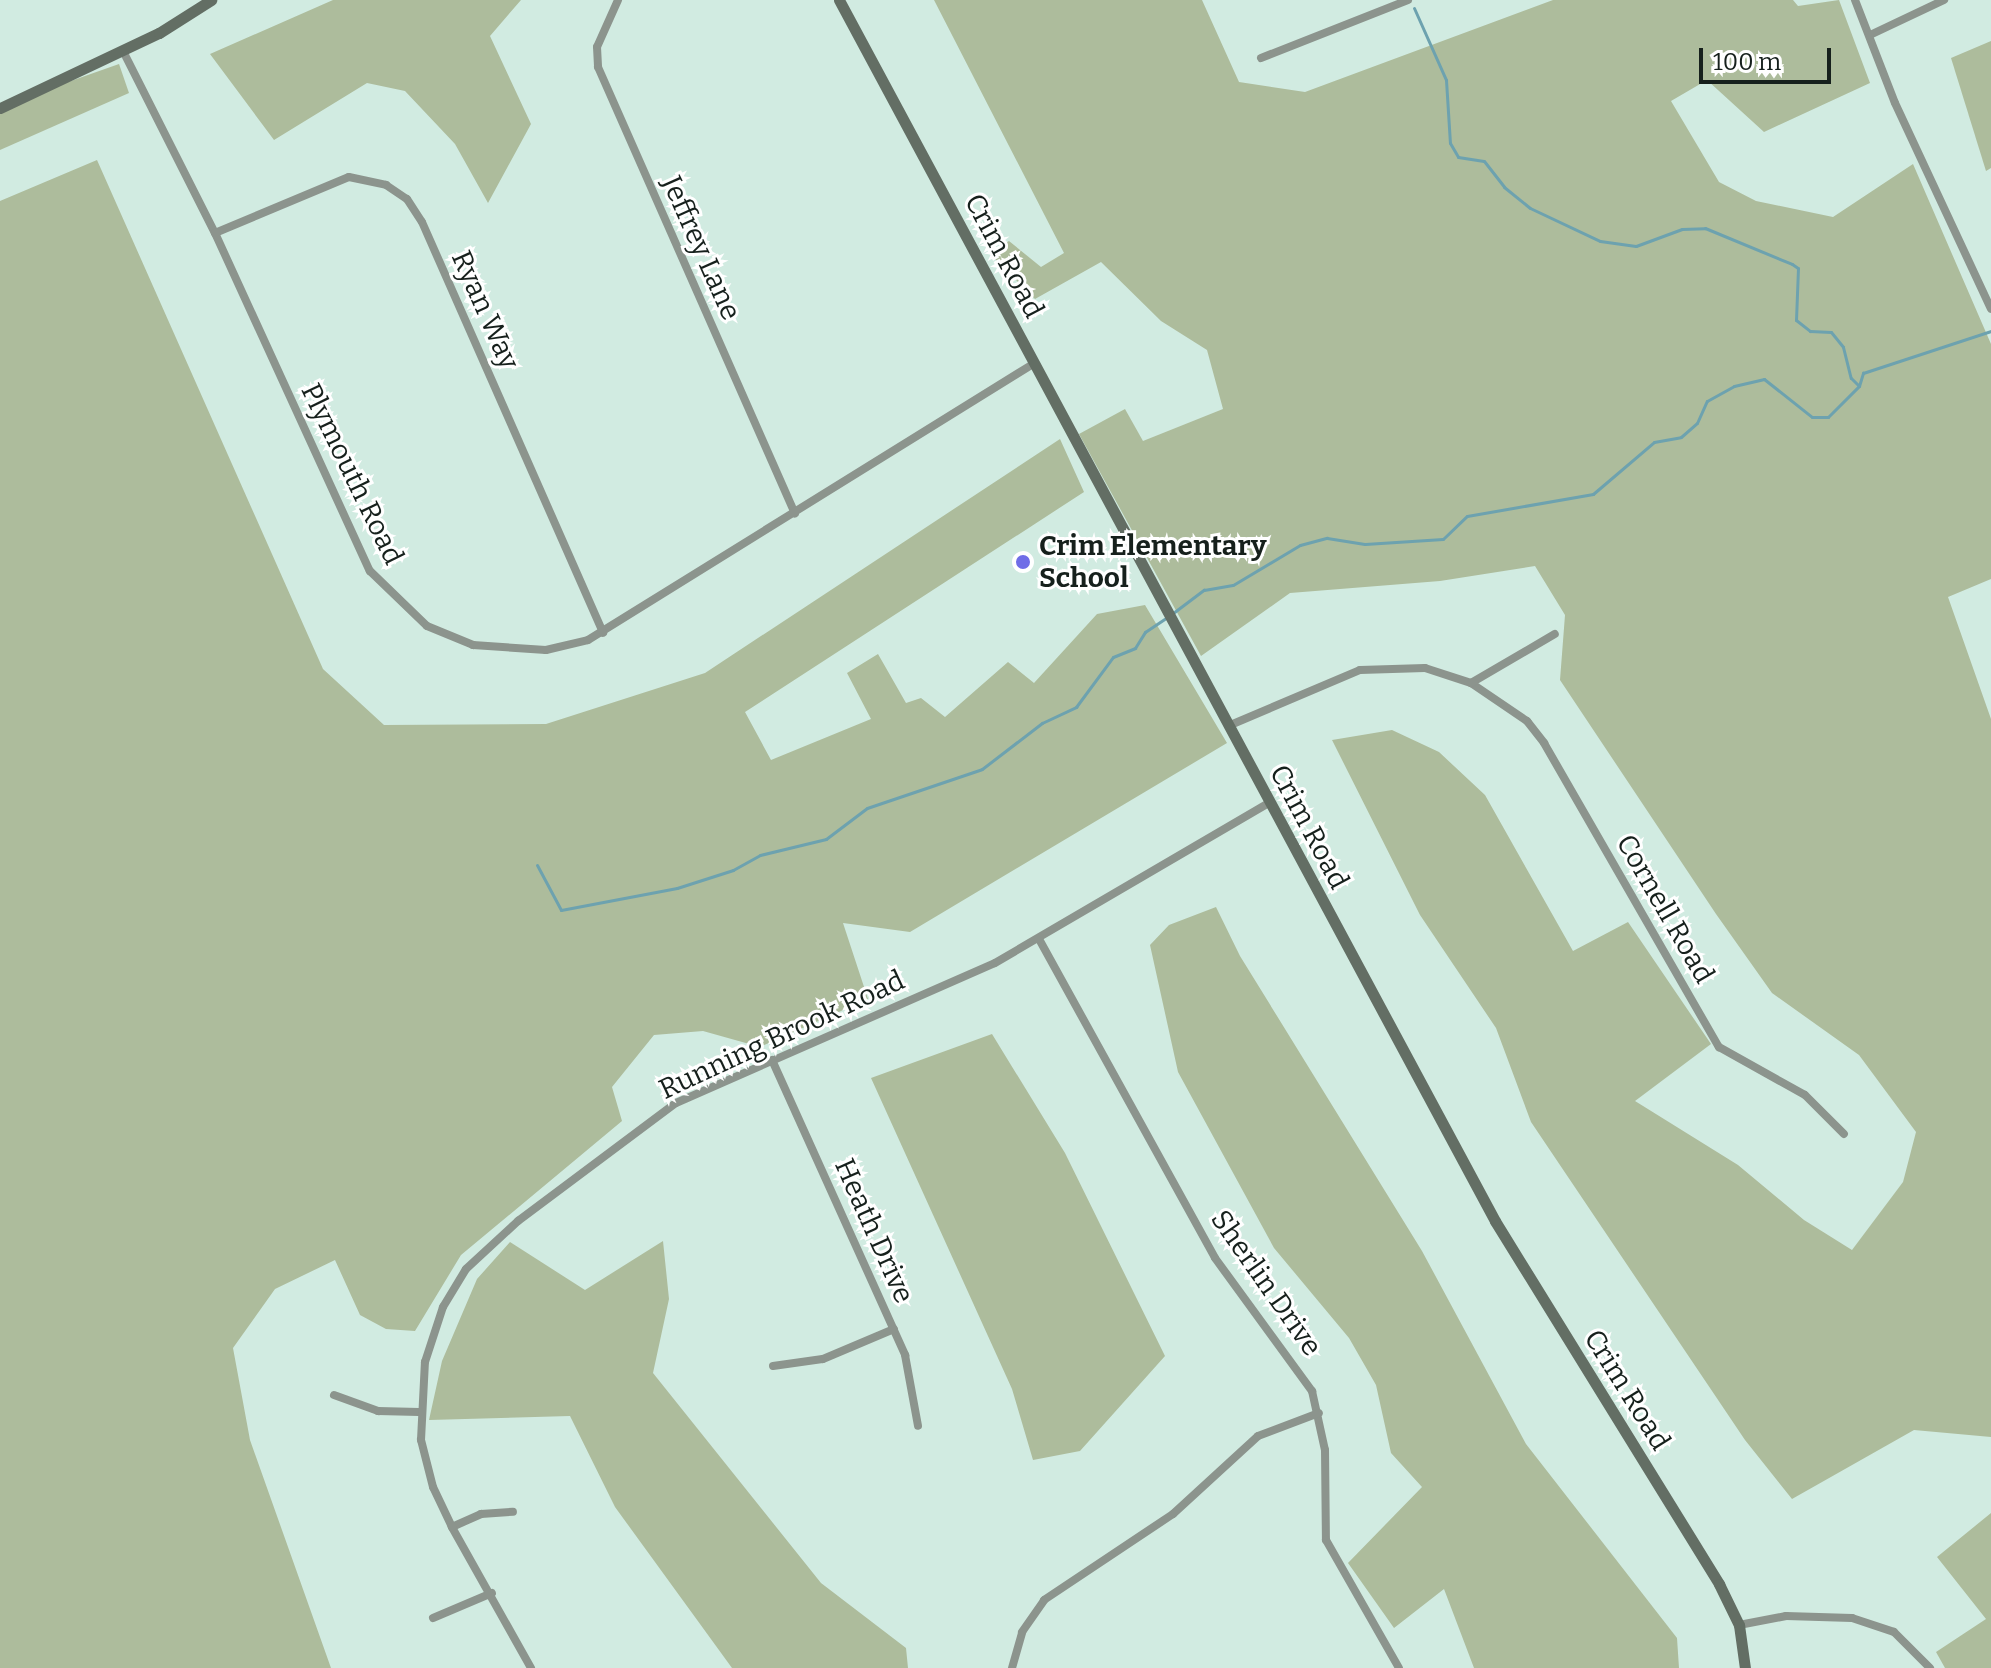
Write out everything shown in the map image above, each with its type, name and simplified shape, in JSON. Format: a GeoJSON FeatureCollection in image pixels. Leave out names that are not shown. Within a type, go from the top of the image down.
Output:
{"type":"FeatureCollection","features":[{"type":"Feature","properties":{"kind":"street"},"geometry":{"type":"LineString","coordinates":[[0,108],[123,51],[211,0]]}},
{"type":"Feature","properties":{"kind":"street","name":"Jeffrey Lane"},"geometry":{"type":"LineString","coordinates":[[618,0],[597,47],[598,67],[795,513]]}},
{"type":"Feature","properties":{"kind":"street","name":"Crim Road"},"geometry":{"type":"LineString","coordinates":[[839,0],[1495,1221],[1719,1584],[1739,1625],[1745,1668]]}},
{"type":"Feature","properties":{"kind":"street"},"geometry":{"type":"LineString","coordinates":[[1261,58],[1408,0]]}},
{"type":"Feature","properties":{"kind":"street"},"geometry":{"type":"LineString","coordinates":[[1855,0],[1895,103],[1991,309]]}},
{"type":"Feature","properties":{"kind":"street"},"geometry":{"type":"LineString","coordinates":[[1870,35],[1944,0]]}},
{"type":"Feature","properties":{"kind":"street","name":"Plymouth Road"},"geometry":{"type":"LineString","coordinates":[[123,51],[215,233],[352,536],[389,594],[427,626],[473,645],[546,650],[603,633],[1033,364]]}},
{"type":"Feature","properties":{"kind":"street","name":"Ryan Way"},"geometry":{"type":"LineString","coordinates":[[215,233],[349,177],[386,185],[407,199],[422,222],[603,633]]}},
{"type":"Feature","properties":{"kind":"street"},"geometry":{"type":"LineString","coordinates":[[1471,683],[1555,634]]}},
{"type":"Feature","properties":{"kind":"street","name":"Cornell Road"},"geometry":{"type":"LineString","coordinates":[[1228,726],[1360,670],[1425,668],[1471,683],[1527,721],[1544,743],[1719,1047],[1805,1095],[1844,1134]]}},
{"type":"Feature","properties":{"kind":"street","name":"Running Brook Road"},"geometry":{"type":"LineString","coordinates":[[531,1668],[492,1593],[452,1527],[428,1471],[419,1412],[432,1335],[466,1269],[518,1221],[662,1112],[1039,939],[1269,803]]}},
{"type":"Feature","properties":{"kind":"street","name":"Sherlin Drive"},"geometry":{"type":"LineString","coordinates":[[1039,939],[1215,1258],[1295,1361],[1319,1413],[1326,1540],[1399,1668]]}},
{"type":"Feature","properties":{"kind":"street","name":"Heath Drive"},"geometry":{"type":"LineString","coordinates":[[772,1060],[894,1329],[909,1369],[918,1426]]}},
{"type":"Feature","properties":{"kind":"street"},"geometry":{"type":"LineString","coordinates":[[773,1366],[823,1359],[894,1329]]}},
{"type":"Feature","properties":{"kind":"street"},"geometry":{"type":"LineString","coordinates":[[334,1395],[378,1411],[419,1412]]}},
{"type":"Feature","properties":{"kind":"street"},"geometry":{"type":"LineString","coordinates":[[1012,1668],[1022,1632],[1044,1600],[1173,1514],[1258,1436],[1319,1413]]}},
{"type":"Feature","properties":{"kind":"street"},"geometry":{"type":"LineString","coordinates":[[452,1527],[481,1514],[513,1512]]}},
{"type":"Feature","properties":{"kind":"street"},"geometry":{"type":"LineString","coordinates":[[433,1618],[492,1593]]}},
{"type":"Feature","properties":{"kind":"street"},"geometry":{"type":"LineString","coordinates":[[1739,1625],[1786,1616],[1852,1618],[1894,1632],[1930,1668]]}},
{"type":"Feature","properties":{"kind":"green space"},"geometry":{"type":"Polygon","coordinates":[[[333,0],[521,0],[490,36],[531,124],[488,203],[455,144],[405,91],[367,83],[274,140],[210,54],[333,0]]]}},
{"type":"Feature","properties":{"kind":"green space"},"geometry":{"type":"Polygon","coordinates":[[[934,0],[1202,0],[1239,82],[1305,92],[1553,0],[1793,0],[1798,6],[1839,0],[1870,83],[1764,132],[1707,80],[1671,101],[1719,182],[1756,201],[1833,217],[1913,164],[1991,344],[1991,579],[1948,597],[1991,719],[1991,1437],[1914,1430],[1792,1499],[1745,1440],[1531,1122],[1496,1028],[1420,915],[1332,740],[1392,730],[1439,752],[1485,795],[1573,951],[1628,922],[1711,1044],[1635,1101],[1738,1165],[1804,1220],[1852,1250],[1903,1182],[1916,1132],[1859,1055],[1772,993],[1716,914],[1560,680],[1565,615],[1535,566],[1440,581],[1290,593],[1201,656],[1079,434],[1125,409],[1143,441],[1223,409],[1207,350],[1161,321],[1101,262],[1035,299],[989,253],[1009,241],[1041,267],[1064,253],[934,0]]]}},
{"type":"Feature","properties":{"kind":"green space"},"geometry":{"type":"Polygon","coordinates":[[[1991,41],[1991,168],[1986,171],[1951,58],[1991,41]]]}},
{"type":"Feature","properties":{"kind":"green space"},"geometry":{"type":"Polygon","coordinates":[[[119,64],[129,93],[0,150],[0,106],[119,64]]]}},
{"type":"Feature","properties":{"kind":"green space"},"geometry":{"type":"Polygon","coordinates":[[[97,160],[323,669],[384,725],[546,724],[705,673],[1060,439],[1084,492],[745,712],[771,760],[871,719],[847,673],[878,654],[906,703],[921,698],[945,717],[1008,662],[1034,683],[1097,614],[1145,605],[1227,743],[910,932],[843,923],[868,999],[760,1047],[703,1031],[654,1035],[612,1087],[622,1121],[461,1255],[415,1331],[386,1329],[360,1315],[335,1260],[275,1289],[233,1348],[250,1440],[331,1668],[0,1668],[0,201],[97,160]]]}},
{"type":"Feature","properties":{"kind":"green space"},"geometry":{"type":"Polygon","coordinates":[[[1216,907],[1240,956],[1422,1251],[1526,1444],[1677,1638],[1679,1668],[1474,1668],[1444,1589],[1394,1628],[1348,1563],[1422,1487],[1391,1453],[1376,1385],[1349,1338],[1274,1248],[1178,1072],[1150,945],[1169,925],[1216,907]]]}},
{"type":"Feature","properties":{"kind":"green space"},"geometry":{"type":"Polygon","coordinates":[[[992,1034],[1065,1153],[1165,1356],[1080,1451],[1033,1460],[1012,1389],[871,1078],[992,1034]]]}},
{"type":"Feature","properties":{"kind":"green space"},"geometry":{"type":"Polygon","coordinates":[[[663,1241],[669,1299],[653,1373],[821,1583],[906,1648],[908,1668],[732,1668],[615,1507],[570,1416],[429,1420],[442,1361],[477,1279],[510,1242],[585,1290],[663,1241]]]}},
{"type":"Feature","properties":{"kind":"green space"},"geometry":{"type":"Polygon","coordinates":[[[1991,1513],[1991,1668],[1945,1668],[1936,1652],[1986,1619],[1937,1557],[1991,1513]]]}},
{"type":"Feature","properties":{"kind":"waterway"},"geometry":{"type":"LineString","coordinates":[[1414,8],[1446,80],[1450,143],[1458,157],[1484,161],[1504,187],[1530,208],[1600,241],[1636,246],[1682,229],[1705,228],[1792,264],[1798,268],[1796,320],[1810,331],[1831,332],[1843,347],[1851,378],[1859,386]]}},
{"type":"Feature","properties":{"kind":"waterway"},"geometry":{"type":"LineString","coordinates":[[1173,613],[1204,590],[1233,585],[1300,545],[1327,538],[1365,544],[1443,539],[1467,516],[1593,494],[1654,442],[1681,437],[1697,423],[1707,401],[1734,386],[1764,379],[1812,417],[1828,417],[1859,386],[1863,373],[1991,331]]}},
{"type":"Feature","properties":{"kind":"waterway"},"geometry":{"type":"LineString","coordinates":[[537,865],[561,910],[677,888],[733,870],[760,855],[826,839],[867,808],[982,769],[1042,723],[1076,707],[1113,657],[1135,648],[1145,632],[1167,617]]}},
{"type":"Feature","properties":{"kind":"place","name":"Crim Elementary School"},"geometry":{"type":"Point","coordinates":[1023,562]}}]}
